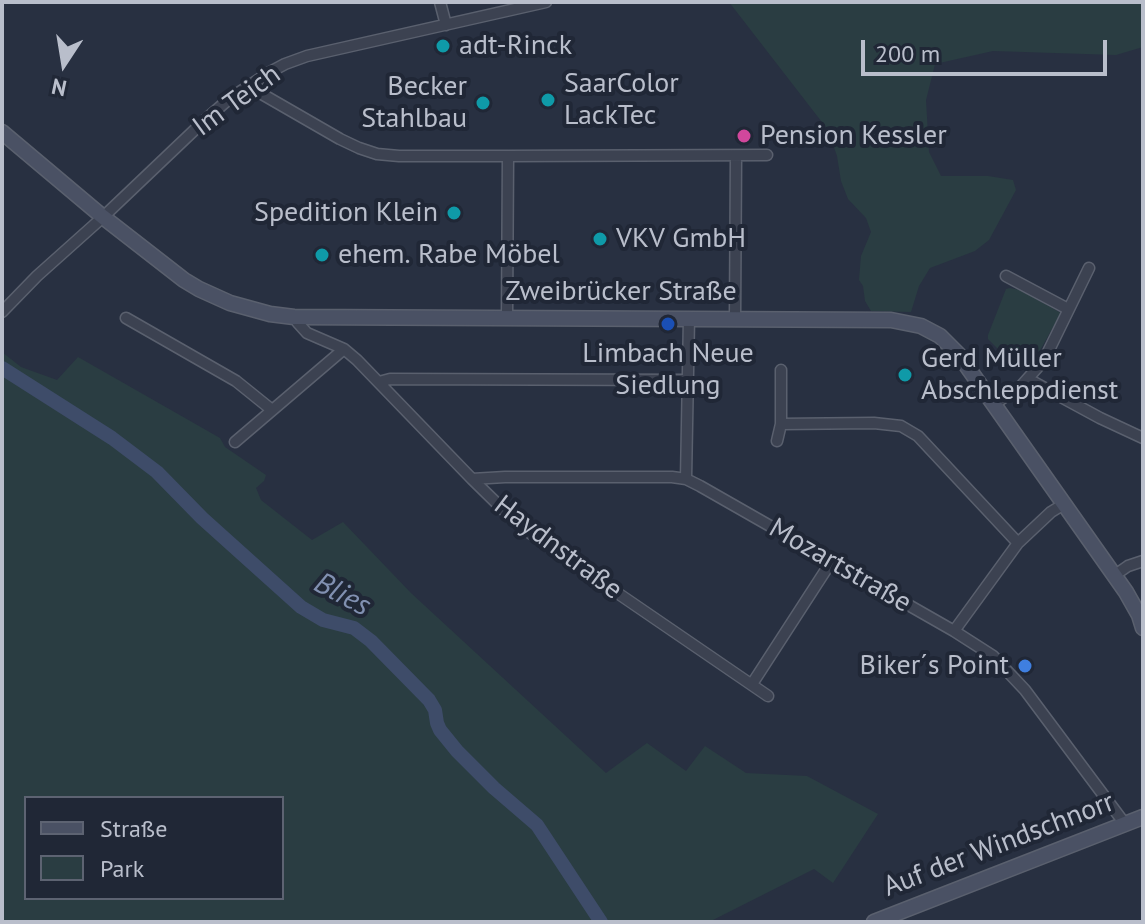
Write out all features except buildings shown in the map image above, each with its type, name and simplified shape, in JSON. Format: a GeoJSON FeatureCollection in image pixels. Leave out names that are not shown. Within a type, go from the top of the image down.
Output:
{"type":"FeatureCollection","features":[{"type":"Feature","properties":{"kind":"street"},"geometry":{"type":"LineString","coordinates":[[440,2],[446,25]]}},
{"type":"Feature","properties":{"kind":"street","name":"Im Teich"},"geometry":{"type":"LineString","coordinates":[[2,312],[205,120],[229,99],[285,64],[307,56],[546,2]]}},
{"type":"Feature","properties":{"kind":"street"},"geometry":{"type":"LineString","coordinates":[[248,86],[340,139],[377,154],[767,155]]}},
{"type":"Feature","properties":{"kind":"street","name":"Zweibrücker Straße"},"geometry":{"type":"LineString","coordinates":[[2,132],[153,258],[199,289],[250,309],[294,317],[891,320],[909,322],[930,331],[959,355],[1115,575],[1133,602],[1143,628]]}},
{"type":"Feature","properties":{"kind":"street"},"geometry":{"type":"LineString","coordinates":[[507,318],[508,156]]}},
{"type":"Feature","properties":{"kind":"street"},"geometry":{"type":"LineString","coordinates":[[735,319],[736,156]]}},
{"type":"Feature","properties":{"kind":"street"},"geometry":{"type":"LineString","coordinates":[[994,404],[1028,379],[1048,352],[1089,268]]}},
{"type":"Feature","properties":{"kind":"street"},"geometry":{"type":"LineString","coordinates":[[1006,276],[1068,309]]}},
{"type":"Feature","properties":{"kind":"street","name":"Haydnstraße"},"geometry":{"type":"LineString","coordinates":[[294,317],[307,333],[344,349],[521,527],[768,696]]}},
{"type":"Feature","properties":{"kind":"street"},"geometry":{"type":"LineString","coordinates":[[126,318],[236,381],[272,410]]}},
{"type":"Feature","properties":{"kind":"street"},"geometry":{"type":"LineString","coordinates":[[686,479],[689,318]]}},
{"type":"Feature","properties":{"kind":"street"},"geometry":{"type":"LineString","coordinates":[[235,442],[344,349]]}},
{"type":"Feature","properties":{"kind":"street"},"geometry":{"type":"LineString","coordinates":[[777,441],[781,424],[781,370]]}},
{"type":"Feature","properties":{"kind":"street"},"geometry":{"type":"LineString","coordinates":[[379,382],[390,379],[688,380]]}},
{"type":"Feature","properties":{"kind":"street"},"geometry":{"type":"LineString","coordinates":[[1028,379],[1089,413],[1143,438]]}},
{"type":"Feature","properties":{"kind":"street"},"geometry":{"type":"LineString","coordinates":[[781,424],[874,423],[901,426],[918,436],[1018,543]]}},
{"type":"Feature","properties":{"kind":"street","name":"Mozartstraße"},"geometry":{"type":"LineString","coordinates":[[472,479],[622,476],[686,479],[700,486],[993,656],[1025,690],[1125,824]]}},
{"type":"Feature","properties":{"kind":"street"},"geometry":{"type":"LineString","coordinates":[[954,631],[1018,543],[1064,504]]}},
{"type":"Feature","properties":{"kind":"street"},"geometry":{"type":"LineString","coordinates":[[1115,575],[1135,562],[1143,561]]}},
{"type":"Feature","properties":{"kind":"street"},"geometry":{"type":"LineString","coordinates":[[752,684],[831,562]]}},
{"type":"Feature","properties":{"kind":"street","name":"Auf der Windschnorr"},"geometry":{"type":"LineString","coordinates":[[874,922],[1143,817]]}},
{"type":"Feature","properties":{"kind":"green space"},"geometry":{"type":"Polygon","coordinates":[[[729,2],[1143,2],[1143,47],[1116,55],[993,51],[935,64],[926,100],[929,152],[941,176],[988,176],[1013,180],[1016,190],[989,240],[975,251],[930,268],[919,286],[911,312],[871,311],[859,280],[861,256],[871,232],[866,218],[848,199],[828,130],[729,2]]]}},
{"type":"Feature","properties":{"kind":"green space"},"geometry":{"type":"Polygon","coordinates":[[[1006,289],[1020,290],[1061,313],[1034,361],[1022,353],[1012,363],[988,339],[1006,289]]]}},
{"type":"Feature","properties":{"kind":"green space"},"geometry":{"type":"Polygon","coordinates":[[[2,352],[21,367],[57,380],[78,357],[220,438],[225,447],[266,475],[256,488],[261,500],[312,540],[343,522],[411,593],[606,773],[647,743],[686,771],[705,746],[746,773],[807,776],[878,814],[833,883],[814,869],[709,922],[2,922],[2,352]]]}},
{"type":"Feature","properties":{"kind":"waterway","name":"Blies"},"geometry":{"type":"LineString","coordinates":[[2,368],[112,438],[157,472],[202,518],[301,607],[323,620],[354,628],[371,641],[429,700],[440,730],[457,751],[537,825],[601,922]]}},
{"type":"Feature","properties":{"kind":"place","name":"adt-Rinck"},"geometry":{"type":"Point","coordinates":[443,46]}},
{"type":"Feature","properties":{"kind":"place","name":"SaarColor LackTec"},"geometry":{"type":"Point","coordinates":[548,100]}},
{"type":"Feature","properties":{"kind":"place","name":"Becker Stahlbau"},"geometry":{"type":"Point","coordinates":[483,103]}},
{"type":"Feature","properties":{"kind":"place","name":"Pension Kessler"},"geometry":{"type":"Point","coordinates":[744,136]}},
{"type":"Feature","properties":{"kind":"place","name":"Spedition Klein"},"geometry":{"type":"Point","coordinates":[454,213]}},
{"type":"Feature","properties":{"kind":"place","name":"VKV GmbH"},"geometry":{"type":"Point","coordinates":[600,239]}},
{"type":"Feature","properties":{"kind":"place","name":"ehem. Rabe Möbel"},"geometry":{"type":"Point","coordinates":[322,255]}},
{"type":"Feature","properties":{"kind":"place","name":"Limbach Neue Siedlung"},"geometry":{"type":"Point","coordinates":[668,324]}},
{"type":"Feature","properties":{"kind":"place","name":"Gerd Müller Abschleppdienst"},"geometry":{"type":"Point","coordinates":[905,375]}},
{"type":"Feature","properties":{"kind":"place","name":"Biker´s Point"},"geometry":{"type":"Point","coordinates":[1025,666]}}]}
